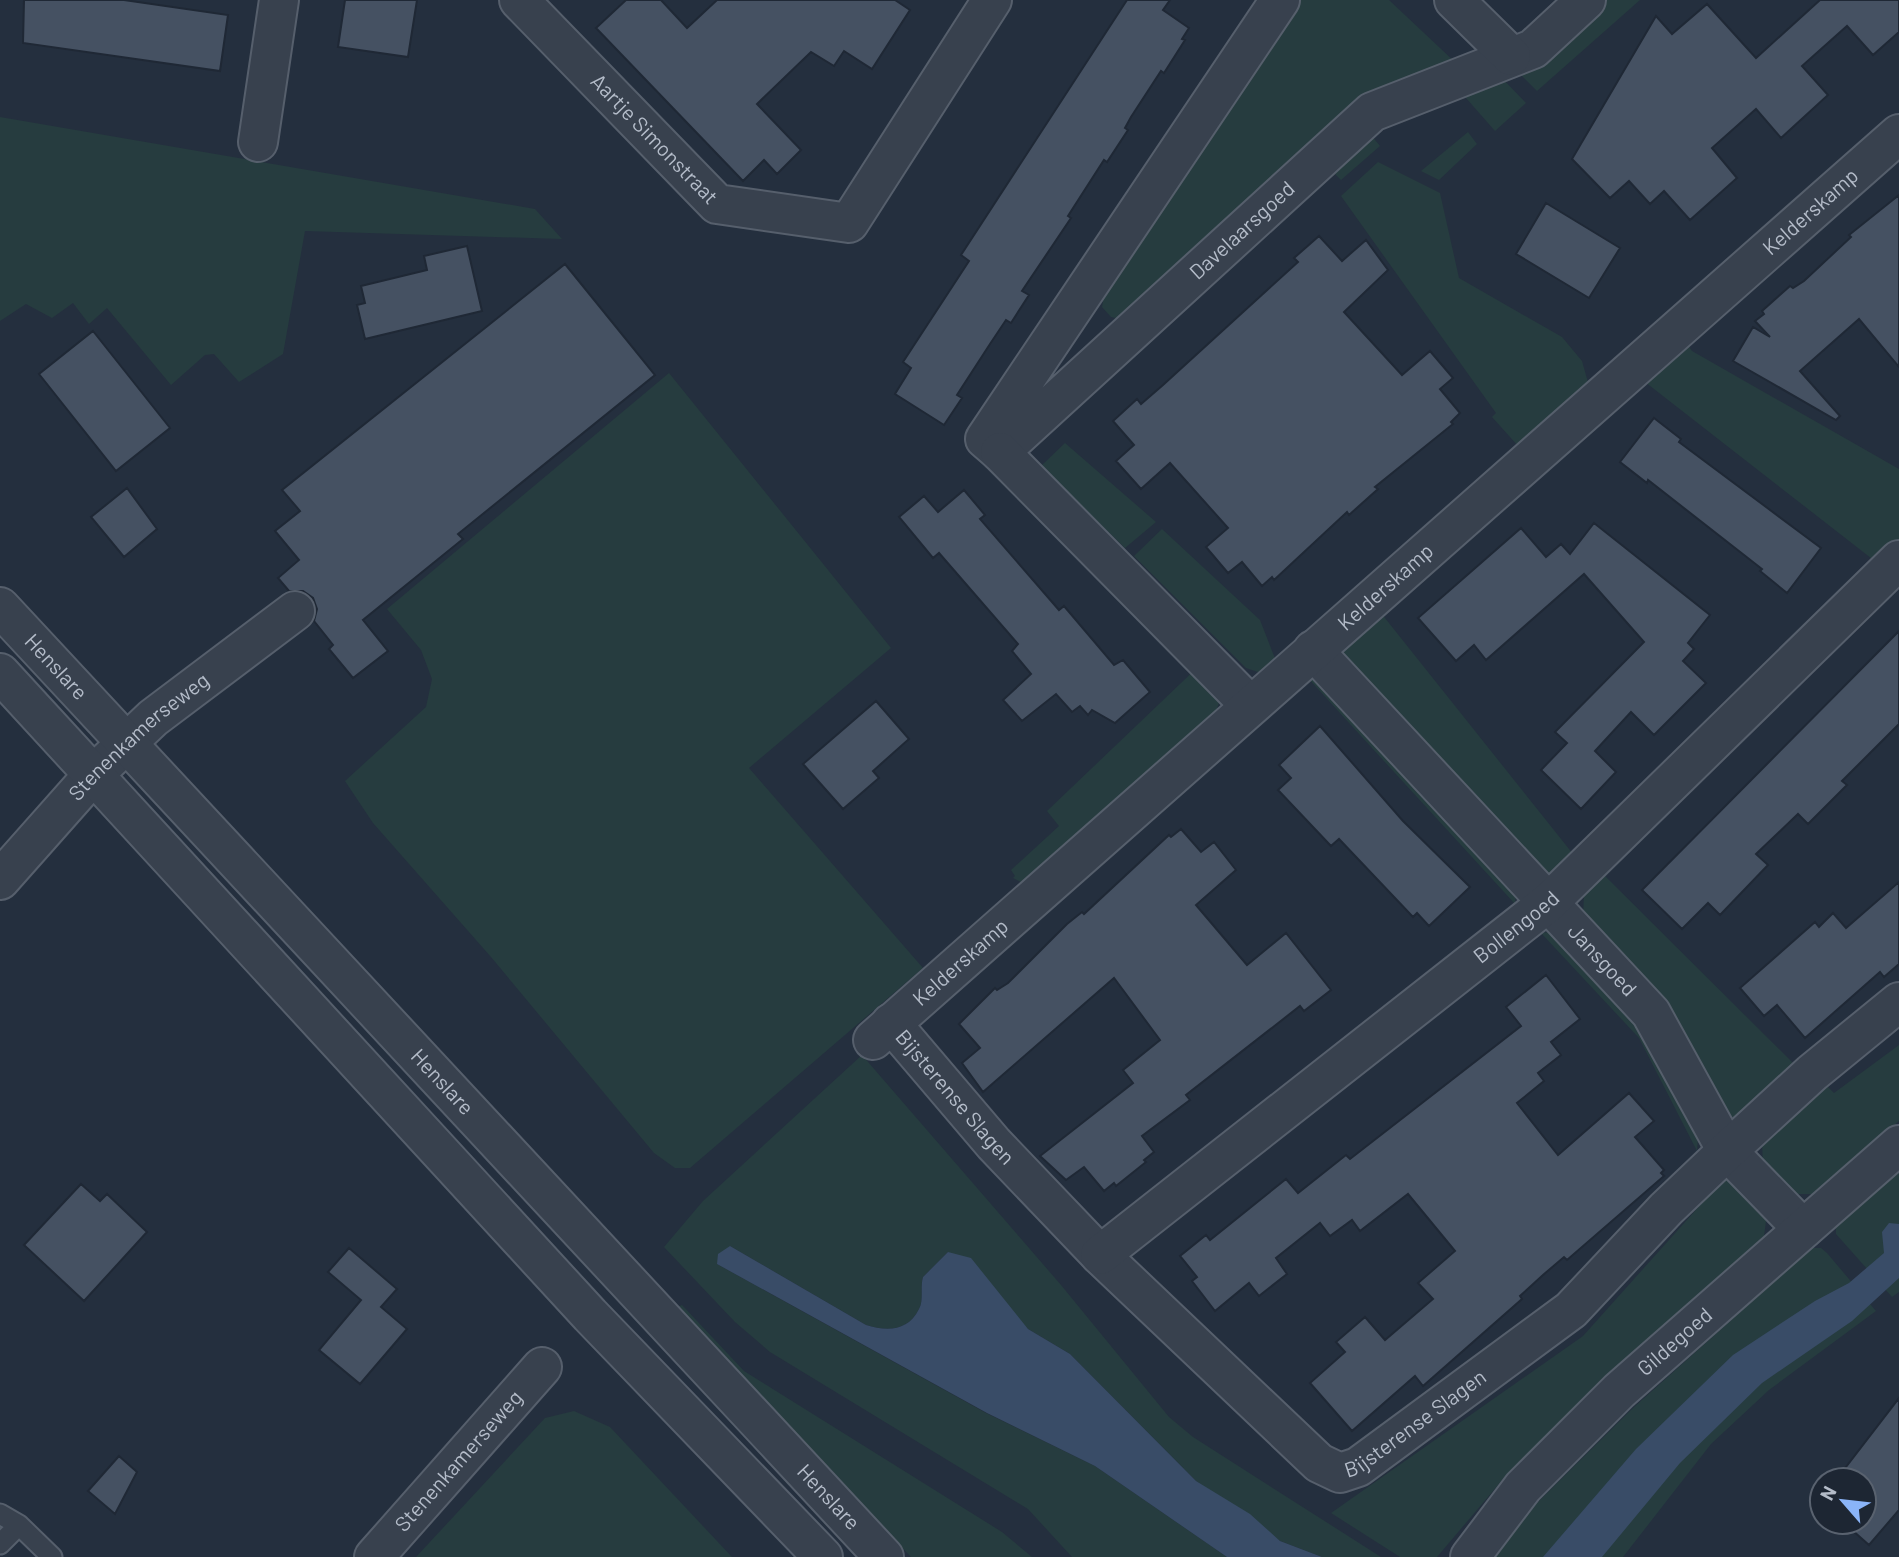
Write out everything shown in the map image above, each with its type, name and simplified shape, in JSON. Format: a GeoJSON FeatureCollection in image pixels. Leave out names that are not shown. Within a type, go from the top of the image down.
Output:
{"type":"FeatureCollection","features":[{"type":"Feature","properties":{"kind":"street"},"geometry":{"type":"LineString","coordinates":[[258,142],[279,0]]}},
{"type":"Feature","properties":{"kind":"street","name":"Aartje Simonstraat"},"geometry":{"type":"LineString","coordinates":[[519,0],[717,204],[849,223],[992,0]]}},
{"type":"Feature","properties":{"kind":"street"},"geometry":{"type":"LineString","coordinates":[[1250,705],[985,439],[1280,0]]}},
{"type":"Feature","properties":{"kind":"street"},"geometry":{"type":"LineString","coordinates":[[1454,0],[1511,56]]}},
{"type":"Feature","properties":{"kind":"street","name":"Davelaarsgoed"},"geometry":{"type":"LineString","coordinates":[[1000,452],[1372,112],[1533,49],[1586,0]]}},
{"type":"Feature","properties":{"kind":"street","name":"Kelderskamp"},"geometry":{"type":"LineString","coordinates":[[882,1031],[1899,134]]}},
{"type":"Feature","properties":{"kind":"street","name":"Bollengoed"},"geometry":{"type":"LineString","coordinates":[[1100,1255],[1549,902],[1899,560]]}},
{"type":"Feature","properties":{"kind":"street","name":"Henslare"},"geometry":{"type":"LineString","coordinates":[[0,607],[884,1557]]}},
{"type":"Feature","properties":{"kind":"street","name":"Stenenkamerseweg"},"geometry":{"type":"LineString","coordinates":[[0,880],[93,775],[153,718],[295,611]]}},
{"type":"Feature","properties":{"kind":"street","name":"Jansgoed"},"geometry":{"type":"LineString","coordinates":[[1313,650],[1651,1013],[1727,1151],[1803,1229]]}},
{"type":"Feature","properties":{"kind":"street"},"geometry":{"type":"LineString","coordinates":[[0,673],[590,1315],[823,1557]]}},
{"type":"Feature","properties":{"kind":"street","name":"Bijsterense Slagen"},"geometry":{"type":"LineString","coordinates":[[882,1031],[1100,1255],[1319,1463],[1340,1473],[1358,1467],[1571,1310],[1666,1209],[1727,1151],[1812,1073],[1899,1002]]}},
{"type":"Feature","properties":{"kind":"street","name":"Gildegoed"},"geometry":{"type":"LineString","coordinates":[[1470,1557],[1523,1487],[1609,1401],[1899,1145]]}},
{"type":"Feature","properties":{"kind":"street","name":"Stenenkamerseweg"},"geometry":{"type":"LineString","coordinates":[[374,1557],[542,1367]]}},
{"type":"Feature","properties":{"kind":"lane"},"geometry":{"type":"LineString","coordinates":[[0,1514],[19,1525],[52,1557]]}},
{"type":"Feature","properties":{"kind":"lane"},"geometry":{"type":"LineString","coordinates":[[0,1544],[19,1525]]}},
{"type":"Feature","properties":{"kind":"green space"},"geometry":{"type":"Polygon","coordinates":[[[1295,0],[1389,0],[1457,64],[1121,319],[1111,317],[1102,307],[1104,296],[1295,0]]]}},
{"type":"Feature","properties":{"kind":"green space"},"geometry":{"type":"Polygon","coordinates":[[[1606,0],[1640,0],[1537,91],[1522,76],[1522,66],[1545,58],[1606,0]]]}},
{"type":"Feature","properties":{"kind":"green space"},"geometry":{"type":"Polygon","coordinates":[[[1499,75],[1526,103],[1495,131],[1466,98],[1465,87],[1499,75]]]}},
{"type":"Feature","properties":{"kind":"green space"},"geometry":{"type":"Polygon","coordinates":[[[0,117],[535,209],[562,239],[305,231],[283,354],[239,382],[214,354],[205,355],[171,385],[107,308],[89,324],[73,303],[52,318],[26,304],[0,321],[0,117]]]}},
{"type":"Feature","properties":{"kind":"green space"},"geometry":{"type":"Polygon","coordinates":[[[1366,129],[1380,146],[1341,180],[1326,165],[1366,129]]]}},
{"type":"Feature","properties":{"kind":"green space"},"geometry":{"type":"Polygon","coordinates":[[[1468,132],[1477,144],[1439,180],[1421,171],[1468,132]]]}},
{"type":"Feature","properties":{"kind":"green space"},"geometry":{"type":"Polygon","coordinates":[[[1378,162],[1440,193],[1459,278],[1562,337],[1582,361],[1589,386],[1519,447],[1492,417],[1496,413],[1341,196],[1378,162]]]}},
{"type":"Feature","properties":{"kind":"green space"},"geometry":{"type":"Polygon","coordinates":[[[1682,337],[1692,351],[1899,469],[1899,544],[1876,562],[1645,382],[1682,337]]]}},
{"type":"Feature","properties":{"kind":"green space"},"geometry":{"type":"Polygon","coordinates":[[[669,373],[891,648],[749,768],[923,968],[690,1168],[675,1168],[654,1153],[491,957],[373,823],[345,781],[426,707],[432,679],[421,650],[387,609],[669,373]]]}},
{"type":"Feature","properties":{"kind":"green space"},"geometry":{"type":"Polygon","coordinates":[[[1065,443],[1156,522],[1125,548],[1041,466],[1065,443]]]}},
{"type":"Feature","properties":{"kind":"green space"},"geometry":{"type":"Polygon","coordinates":[[[1162,529],[1260,620],[1276,661],[1261,673],[1246,668],[1134,556],[1162,529]]]}},
{"type":"Feature","properties":{"kind":"green space"},"geometry":{"type":"Polygon","coordinates":[[[1377,608],[1577,859],[1554,875],[1545,875],[1344,658],[1344,646],[1377,608]]]}},
{"type":"Feature","properties":{"kind":"green space"},"geometry":{"type":"Polygon","coordinates":[[[1203,662],[1221,697],[1214,717],[1025,884],[1013,878],[1015,876],[1011,870],[1059,826],[1047,811],[1203,662]]]}},
{"type":"Feature","properties":{"kind":"green space"},"geometry":{"type":"Polygon","coordinates":[[[1312,676],[1516,892],[1515,904],[1307,677],[1312,676]]]}},
{"type":"Feature","properties":{"kind":"green space"},"geometry":{"type":"Polygon","coordinates":[[[1603,874],[1800,1070],[1738,1117],[1730,1117],[1583,917],[1584,893],[1603,874]]]}},
{"type":"Feature","properties":{"kind":"green space"},"geometry":{"type":"Polygon","coordinates":[[[1549,932],[1567,941],[1643,1034],[1698,1138],[1697,1151],[1639,1038],[1541,933],[1549,932]]]}},
{"type":"Feature","properties":{"kind":"green space"},"geometry":{"type":"Polygon","coordinates":[[[1899,1045],[1899,1121],[1812,1194],[1790,1194],[1763,1164],[1762,1143],[1824,1083],[1834,1093],[1899,1045]]]}},
{"type":"Feature","properties":{"kind":"green space"},"geometry":{"type":"Polygon","coordinates":[[[862,1055],[1061,1285],[1169,1417],[1193,1437],[1381,1557],[1322,1557],[1280,1541],[1196,1481],[1070,1354],[1028,1329],[948,1252],[923,1277],[920,1305],[914,1317],[903,1326],[889,1329],[866,1325],[730,1246],[717,1264],[986,1413],[1095,1466],[1227,1557],[1072,1557],[1028,1509],[770,1352],[735,1322],[664,1247],[703,1201],[862,1055]]]}},
{"type":"Feature","properties":{"kind":"green space"},"geometry":{"type":"Polygon","coordinates":[[[1899,1171],[1899,1292],[1892,1297],[1836,1234],[1836,1227],[1899,1171]]]}},
{"type":"Feature","properties":{"kind":"green space"},"geometry":{"type":"Polygon","coordinates":[[[1716,1178],[1730,1178],[1767,1214],[1764,1236],[1613,1371],[1510,1471],[1437,1557],[1400,1557],[1331,1513],[1583,1336],[1703,1202],[1716,1178]]]}},
{"type":"Feature","properties":{"kind":"green space"},"geometry":{"type":"Polygon","coordinates":[[[1812,1248],[1821,1248],[1827,1253],[1876,1311],[1769,1390],[1711,1444],[1623,1557],[1494,1557],[1538,1502],[1633,1408],[1812,1248]]]}},
{"type":"Feature","properties":{"kind":"green space"},"geometry":{"type":"Polygon","coordinates":[[[682,1305],[744,1371],[1002,1532],[1032,1557],[911,1557],[675,1308],[682,1305]]]}},
{"type":"Feature","properties":{"kind":"green space"},"geometry":{"type":"Polygon","coordinates":[[[574,1411],[610,1427],[732,1557],[416,1557],[545,1418],[574,1411]]]}},
{"type":"Feature","properties":{"kind":"water"},"geometry":{"type":"Polygon","coordinates":[[[1889,1223],[1899,1224],[1899,1278],[1852,1321],[1762,1383],[1680,1463],[1602,1557],[1543,1557],[1636,1449],[1733,1355],[1815,1301],[1849,1283],[1884,1253],[1882,1232],[1889,1223]]]}},
{"type":"Feature","properties":{"kind":"water"},"geometry":{"type":"Polygon","coordinates":[[[730,1246],[866,1325],[889,1329],[903,1326],[914,1317],[920,1305],[923,1277],[948,1252],[971,1258],[1028,1329],[1070,1354],[1196,1481],[1250,1514],[1280,1541],[1322,1557],[1227,1557],[1095,1466],[987,1413],[717,1264],[718,1254],[730,1246]]]}},
{"type":"Feature","properties":{"kind":"building"},"geometry":{"type":"Polygon","coordinates":[[[24,0],[124,0],[228,15],[220,71],[23,43],[24,0]]]}},
{"type":"Feature","properties":{"kind":"building"},"geometry":{"type":"Polygon","coordinates":[[[345,0],[417,0],[408,57],[338,47],[345,0]]]}},
{"type":"Feature","properties":{"kind":"building"},"geometry":{"type":"Polygon","coordinates":[[[626,0],[661,0],[687,28],[717,0],[895,0],[910,10],[872,69],[844,51],[834,66],[811,52],[757,104],[801,150],[777,174],[764,160],[743,181],[596,28],[626,0]]]}},
{"type":"Feature","properties":{"kind":"building"},"geometry":{"type":"Polygon","coordinates":[[[1127,0],[1170,0],[1163,10],[1189,28],[1182,39],[1185,40],[1164,73],[1161,71],[1131,117],[1125,128],[1128,130],[1107,162],[1104,160],[1068,216],[1071,218],[1022,291],[1029,295],[1011,323],[1006,320],[990,344],[957,395],[962,398],[944,425],[895,394],[911,368],[903,362],[969,261],[961,255],[1127,0]]]}},
{"type":"Feature","properties":{"kind":"building"},"geometry":{"type":"Polygon","coordinates":[[[1820,0],[1899,0],[1899,32],[1873,55],[1847,26],[1802,66],[1828,95],[1781,138],[1756,109],[1712,148],[1737,178],[1690,220],[1664,191],[1650,204],[1629,181],[1610,198],[1572,159],[1656,16],[1672,34],[1707,4],[1756,58],[1820,0]]]}},
{"type":"Feature","properties":{"kind":"building"},"geometry":{"type":"Polygon","coordinates":[[[1899,195],[1899,367],[1859,319],[1800,371],[1840,416],[1836,420],[1733,361],[1753,327],[1770,337],[1755,321],[1764,314],[1762,311],[1790,286],[1793,288],[1804,281],[1851,237],[1849,235],[1899,195]]]}},
{"type":"Feature","properties":{"kind":"building"},"geometry":{"type":"Polygon","coordinates":[[[1546,203],[1620,248],[1589,298],[1516,254],[1546,203]]]}},
{"type":"Feature","properties":{"kind":"building"},"geometry":{"type":"Polygon","coordinates":[[[1319,236],[1342,261],[1366,240],[1388,270],[1344,312],[1402,375],[1430,351],[1453,378],[1440,389],[1460,413],[1451,422],[1453,424],[1375,487],[1378,489],[1349,515],[1347,512],[1274,580],[1272,577],[1262,586],[1242,562],[1228,573],[1206,547],[1228,528],[1170,463],[1141,489],[1116,461],[1134,445],[1113,421],[1137,399],[1141,404],[1163,385],[1298,262],[1294,258],[1319,236]]]}},
{"type":"Feature","properties":{"kind":"building"},"geometry":{"type":"Polygon","coordinates":[[[467,246],[482,311],[365,339],[357,305],[365,303],[361,286],[427,270],[424,256],[467,246]]]}},
{"type":"Feature","properties":{"kind":"building"},"geometry":{"type":"Polygon","coordinates":[[[565,264],[655,375],[458,534],[463,539],[363,620],[388,651],[353,678],[329,649],[333,645],[314,621],[317,609],[313,598],[303,591],[289,591],[278,578],[299,560],[275,531],[300,511],[282,490],[565,264]]]}},
{"type":"Feature","properties":{"kind":"building"},"geometry":{"type":"Polygon","coordinates":[[[93,331],[170,428],[116,471],[39,374],[93,331]]]}},
{"type":"Feature","properties":{"kind":"building"},"geometry":{"type":"Polygon","coordinates":[[[1654,418],[1681,439],[1679,442],[1821,548],[1787,593],[1760,571],[1762,569],[1648,480],[1647,483],[1620,462],[1654,418]]]}},
{"type":"Feature","properties":{"kind":"building"},"geometry":{"type":"Polygon","coordinates":[[[127,488],[157,529],[124,557],[91,517],[127,488]]]}},
{"type":"Feature","properties":{"kind":"building"},"geometry":{"type":"Polygon","coordinates":[[[964,490],[985,515],[980,519],[1059,610],[1064,606],[1114,665],[1123,660],[1150,692],[1115,723],[1092,710],[1088,715],[1080,706],[1072,712],[1056,694],[1022,721],[1003,700],[1031,674],[1012,651],[1018,644],[939,553],[933,558],[899,517],[924,496],[938,512],[964,490]]]}},
{"type":"Feature","properties":{"kind":"building"},"geometry":{"type":"Polygon","coordinates":[[[1594,523],[1710,615],[1688,643],[1694,649],[1683,661],[1706,683],[1654,735],[1631,712],[1595,751],[1616,772],[1581,809],[1541,770],[1567,743],[1555,732],[1644,642],[1584,574],[1486,660],[1474,645],[1456,661],[1418,618],[1521,528],[1546,557],[1561,544],[1570,554],[1594,523]]]}},
{"type":"Feature","properties":{"kind":"building"},"geometry":{"type":"Polygon","coordinates":[[[1899,631],[1899,724],[1842,781],[1847,785],[1808,824],[1798,814],[1756,854],[1768,865],[1720,915],[1708,903],[1682,929],[1642,890],[1899,631]]]}},
{"type":"Feature","properties":{"kind":"building"},"geometry":{"type":"Polygon","coordinates":[[[876,701],[909,739],[873,771],[879,778],[843,809],[803,764],[876,701]]]}},
{"type":"Feature","properties":{"kind":"building"},"geometry":{"type":"Polygon","coordinates":[[[1320,726],[1403,821],[1470,887],[1429,926],[1417,913],[1413,917],[1339,839],[1331,846],[1278,790],[1291,778],[1279,765],[1320,726]]]}},
{"type":"Feature","properties":{"kind":"building"},"geometry":{"type":"Polygon","coordinates":[[[1181,829],[1201,852],[1214,842],[1236,870],[1196,905],[1247,965],[1286,933],[1331,990],[1304,1011],[1300,1006],[1186,1095],[1190,1100],[1142,1136],[1154,1152],[1144,1160],[1146,1162],[1116,1186],[1114,1183],[1104,1191],[1084,1167],[1066,1180],[1040,1156],[1133,1083],[1123,1070],[1160,1040],[1114,978],[983,1092],[962,1063],[980,1048],[959,1024],[995,988],[997,990],[1008,983],[1067,924],[1082,912],[1084,914],[1169,835],[1171,837],[1181,829]]]}},
{"type":"Feature","properties":{"kind":"building"},"geometry":{"type":"Polygon","coordinates":[[[1899,882],[1899,964],[1884,977],[1880,972],[1805,1038],[1777,1005],[1764,1016],[1740,988],[1815,922],[1819,927],[1833,913],[1846,928],[1899,882]]]}},
{"type":"Feature","properties":{"kind":"building"},"geometry":{"type":"Polygon","coordinates":[[[1546,975],[1580,1019],[1551,1042],[1561,1055],[1538,1073],[1544,1081],[1517,1103],[1558,1155],[1629,1093],[1654,1121],[1635,1137],[1664,1170],[1661,1173],[1664,1176],[1567,1260],[1564,1257],[1543,1275],[1520,1296],[1522,1299],[1423,1386],[1415,1376],[1352,1431],[1310,1383],[1345,1352],[1336,1342],[1365,1317],[1385,1340],[1433,1299],[1418,1283],[1455,1251],[1408,1194],[1360,1231],[1352,1220],[1330,1236],[1320,1223],[1276,1258],[1287,1274],[1259,1296],[1249,1283],[1215,1311],[1192,1281],[1197,1277],[1180,1256],[1206,1235],[1210,1240],[1286,1179],[1298,1193],[1346,1155],[1350,1159],[1521,1026],[1506,1007],[1546,975]]]}},
{"type":"Feature","properties":{"kind":"building"},"geometry":{"type":"Polygon","coordinates":[[[81,1184],[100,1201],[107,1194],[147,1232],[84,1301],[24,1245],[81,1184]]]}},
{"type":"Feature","properties":{"kind":"building"},"geometry":{"type":"Polygon","coordinates":[[[349,1248],[397,1289],[381,1307],[407,1329],[360,1384],[319,1350],[361,1300],[328,1272],[349,1248]]]}},
{"type":"Feature","properties":{"kind":"building"},"geometry":{"type":"Polygon","coordinates":[[[1899,1398],[1899,1510],[1878,1534],[1878,1466],[1847,1466],[1899,1398]]]}},
{"type":"Feature","properties":{"kind":"building"},"geometry":{"type":"Polygon","coordinates":[[[119,1456],[137,1472],[115,1514],[88,1491],[119,1456]]]}},
{"type":"Feature","properties":{"kind":"building"},"geometry":{"type":"Polygon","coordinates":[[[1859,1536],[1877,1536],[1869,1545],[1859,1536]]]}}]}
